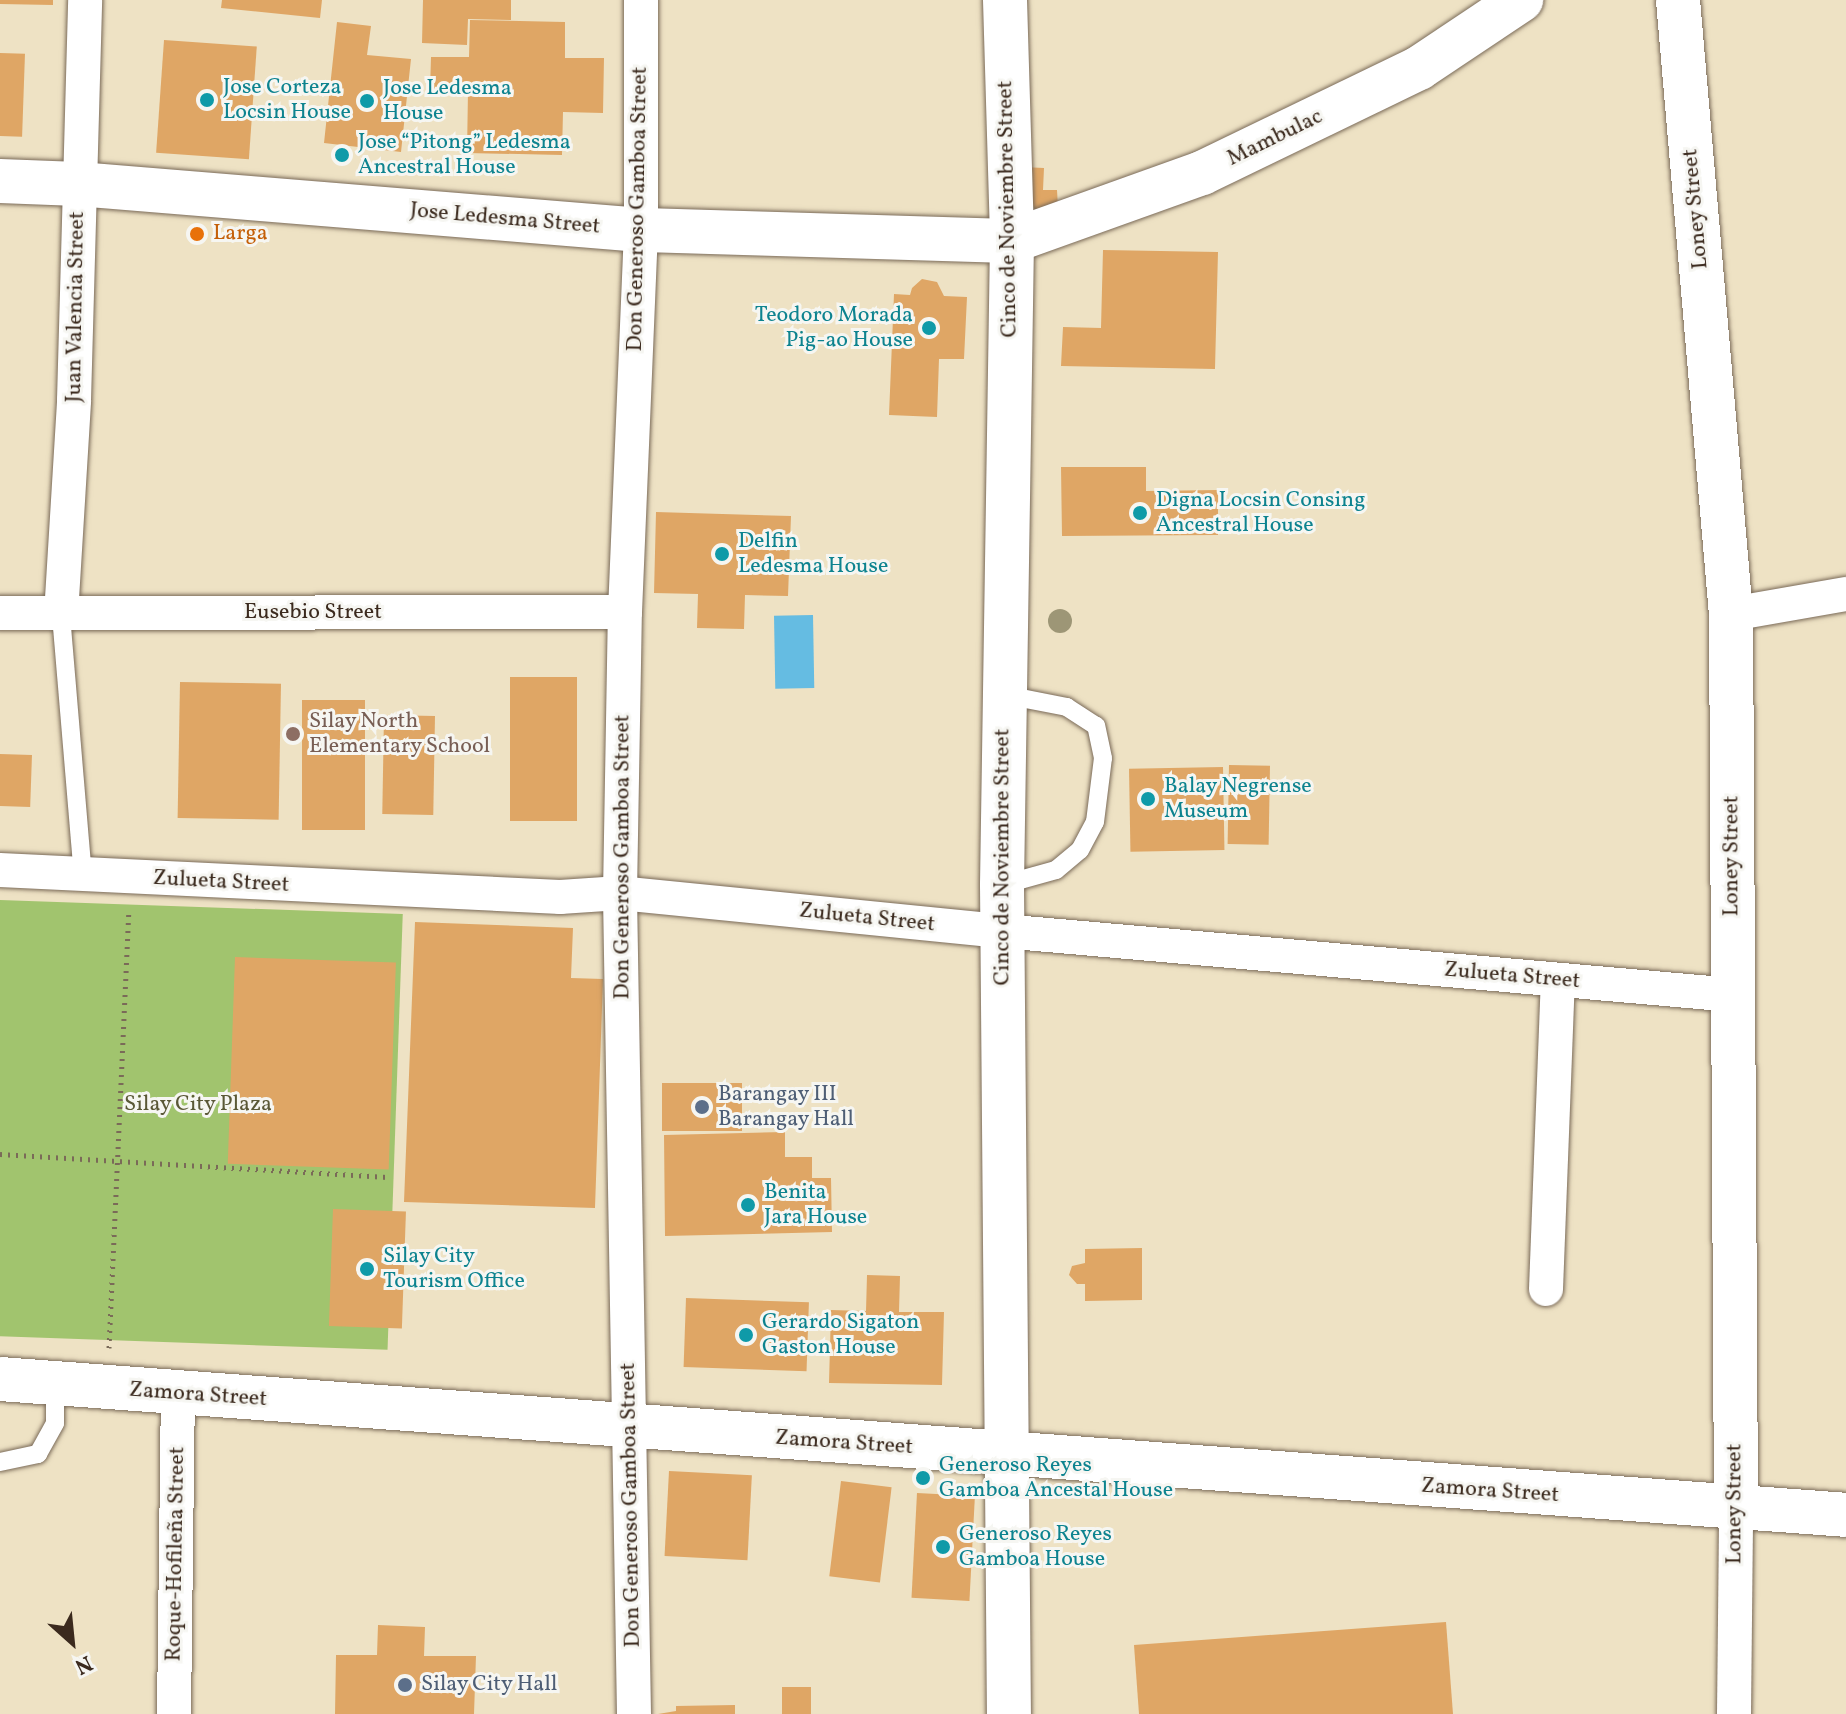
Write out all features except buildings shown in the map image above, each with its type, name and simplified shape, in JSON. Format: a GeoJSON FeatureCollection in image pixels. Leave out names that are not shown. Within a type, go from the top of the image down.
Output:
{"type":"FeatureCollection","features":[{"type":"Feature","properties":{"kind":"street","name":"Juan Valencia Street"},"geometry":{"type":"LineString","coordinates":[[61,615],[74,400],[85,0]]}},
{"type":"Feature","properties":{"kind":"street","name":"Don Generoso Gamboa Street"},"geometry":{"type":"LineString","coordinates":[[634,1714],[620,893],[625,612],[641,230],[641,0]]}},
{"type":"Feature","properties":{"kind":"street","name":"Cinco de Noviembre Street"},"geometry":{"type":"LineString","coordinates":[[1005,0],[1012,241],[1002,885],[1009,1714]]}},
{"type":"Feature","properties":{"kind":"street","name":"Mambulac"},"geometry":{"type":"LineString","coordinates":[[1012,241],[1202,173],[1419,68],[1521,0]]}},
{"type":"Feature","properties":{"kind":"street","name":"Loney Street"},"geometry":{"type":"LineString","coordinates":[[1678,0],[1731,614],[1736,1509],[1734,1714]]}},
{"type":"Feature","properties":{"kind":"street","name":"Jose Ledesma Street"},"geometry":{"type":"LineString","coordinates":[[0,181],[78,184],[641,230],[1012,241]]}},
{"type":"Feature","properties":{"kind":"street"},"geometry":{"type":"LineString","coordinates":[[1731,614],[1846,594]]}},
{"type":"Feature","properties":{"kind":"street","name":"Eusebio Street"},"geometry":{"type":"LineString","coordinates":[[0,613],[625,612]]}},
{"type":"Feature","properties":{"kind":"street","name":"Zulueta Street"},"geometry":{"type":"LineString","coordinates":[[0,870],[560,897],[620,893],[1002,931],[1733,995]]}},
{"type":"Feature","properties":{"kind":"street"},"geometry":{"type":"LineString","coordinates":[[1546,1289],[1558,980]]}},
{"type":"Feature","properties":{"kind":"street","name":"Zamora Street"},"geometry":{"type":"LineString","coordinates":[[0,1379],[1846,1515]]}},
{"type":"Feature","properties":{"kind":"street","name":"Roque-Hofileña Street"},"geometry":{"type":"LineString","coordinates":[[174,1714],[178,1393]]}},
{"type":"Feature","properties":{"kind":"lane"},"geometry":{"type":"LineString","coordinates":[[61,615],[83,875]]}},
{"type":"Feature","properties":{"kind":"lane"},"geometry":{"type":"LineString","coordinates":[[1002,885],[1056,870],[1080,850],[1095,822],[1103,758],[1096,726],[1067,707],[1004,695]]}},
{"type":"Feature","properties":{"kind":"lane"},"geometry":{"type":"LineString","coordinates":[[0,1462],[38,1454],[55,1423],[55,1383]]}},
{"type":"Feature","properties":{"kind":"path"},"geometry":{"type":"LineString","coordinates":[[107,1387],[130,878]]}},
{"type":"Feature","properties":{"kind":"path"},"geometry":{"type":"LineString","coordinates":[[0,1154],[387,1177]]}},
{"type":"Feature","properties":{"kind":"green space","name":"Silay City Plaza"},"geometry":{"type":"Polygon","coordinates":[[[0,900],[403,914],[388,1350],[0,1336],[0,900]]]}},
{"type":"Feature","properties":{"kind":"water"},"geometry":{"type":"Polygon","coordinates":[[[813,615],[814,688],[775,689],[774,616],[813,615]]]}},
{"type":"Feature","properties":{"kind":"place","name":"Jose Corteza Locsin House"},"geometry":{"type":"Point","coordinates":[207,100]}},
{"type":"Feature","properties":{"kind":"place","name":"Jose Ledesma House"},"geometry":{"type":"Point","coordinates":[367,101]}},
{"type":"Feature","properties":{"kind":"place","name":"Jose “Pitong” Ledesma Ancestral House"},"geometry":{"type":"Point","coordinates":[342,155]}},
{"type":"Feature","properties":{"kind":"place","name":"Larga"},"geometry":{"type":"Point","coordinates":[197,234]}},
{"type":"Feature","properties":{"kind":"place","name":"Teodoro Morada Pig-ao House"},"geometry":{"type":"Point","coordinates":[929,328]}},
{"type":"Feature","properties":{"kind":"place","name":"Digna Locsin Consing Ancestral House"},"geometry":{"type":"Point","coordinates":[1140,513]}},
{"type":"Feature","properties":{"kind":"place","name":"Delfin Ledesma House"},"geometry":{"type":"Point","coordinates":[722,554]}},
{"type":"Feature","properties":{"kind":"place","name":"Silay North Elementary School"},"geometry":{"type":"Point","coordinates":[293,734]}},
{"type":"Feature","properties":{"kind":"place","name":"Balay Negrense Museum"},"geometry":{"type":"Point","coordinates":[1148,799]}},
{"type":"Feature","properties":{"kind":"place","name":"Barangay III Barangay Hall"},"geometry":{"type":"Point","coordinates":[702,1107]}},
{"type":"Feature","properties":{"kind":"place","name":"Benita Jara House"},"geometry":{"type":"Point","coordinates":[748,1205]}},
{"type":"Feature","properties":{"kind":"place","name":"Silay City Tourism Office"},"geometry":{"type":"Point","coordinates":[367,1269]}},
{"type":"Feature","properties":{"kind":"place","name":"Gerardo Sigaton Gaston House"},"geometry":{"type":"Point","coordinates":[746,1335]}},
{"type":"Feature","properties":{"kind":"place","name":"Generoso Reyes Gamboa Ancestal House"},"geometry":{"type":"Point","coordinates":[923,1478]}},
{"type":"Feature","properties":{"kind":"place","name":"Generoso Reyes Gamboa House"},"geometry":{"type":"Point","coordinates":[943,1547]}},
{"type":"Feature","properties":{"kind":"place","name":"Silay City Hall"},"geometry":{"type":"Point","coordinates":[405,1685]}}]}
